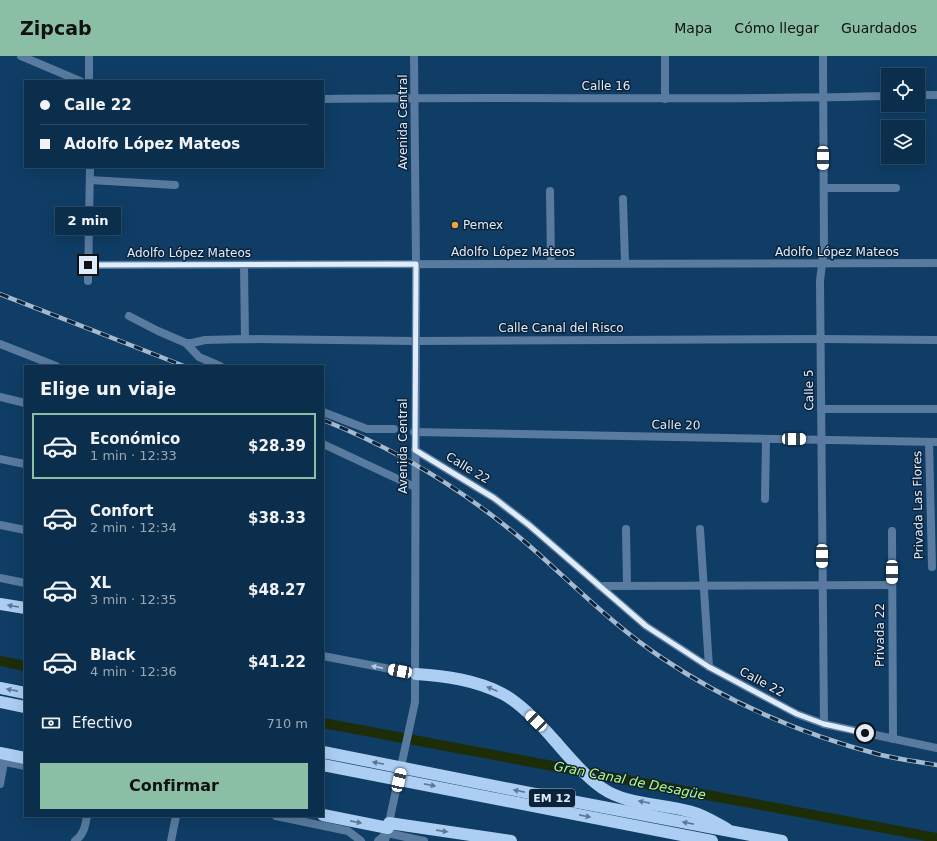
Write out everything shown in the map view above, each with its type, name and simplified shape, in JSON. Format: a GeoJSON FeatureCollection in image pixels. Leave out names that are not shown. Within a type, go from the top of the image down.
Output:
{"type":"FeatureCollection","features":[{"type":"Feature","properties":{"kind":"highway"},"geometry":{"type":"LineString","coordinates":[[0,604],[24,608]]}},
{"type":"Feature","properties":{"kind":"highway"},"geometry":{"type":"LineString","coordinates":[[416,674],[458,679],[482,685],[504,694],[514,701],[547,732],[585,774],[602,788],[620,798],[692,812],[734,832]]}},
{"type":"Feature","properties":{"kind":"highway"},"geometry":{"type":"LineString","coordinates":[[0,688],[24,693]]}},
{"type":"Feature","properties":{"kind":"highway"},"geometry":{"type":"LineString","coordinates":[[0,702],[24,706]]}},
{"type":"Feature","properties":{"kind":"highway","name":"EM 12"},"geometry":{"type":"LineString","coordinates":[[324,752],[782,841]]}},
{"type":"Feature","properties":{"kind":"highway"},"geometry":{"type":"LineString","coordinates":[[1,759],[24,758]]}},
{"type":"Feature","properties":{"kind":"highway","name":"EM 12"},"geometry":{"type":"LineString","coordinates":[[324,764],[712,841]]}},
{"type":"Feature","properties":{"kind":"highway"},"geometry":{"type":"LineString","coordinates":[[324,815],[387,831],[511,841]]}},
{"type":"Feature","properties":{"kind":"street"},"geometry":{"type":"LineString","coordinates":[[21,56],[37,60],[78,80]]}},
{"type":"Feature","properties":{"kind":"street"},"geometry":{"type":"LineString","coordinates":[[89,56],[90,80]]}},
{"type":"Feature","properties":{"kind":"street","name":"Avenida Central"},"geometry":{"type":"LineString","coordinates":[[387,831],[402,768],[415,702],[416,674],[414,432],[416,264],[414,56]]}},
{"type":"Feature","properties":{"kind":"street"},"geometry":{"type":"LineString","coordinates":[[665,56],[665,98]]}},
{"type":"Feature","properties":{"kind":"street","name":"Calle 5"},"geometry":{"type":"LineString","coordinates":[[823,56],[824,188],[823,254],[820,281],[824,724]]}},
{"type":"Feature","properties":{"kind":"street"},"geometry":{"type":"LineString","coordinates":[[925,95],[937,95]]}},
{"type":"Feature","properties":{"kind":"street","name":"Calle 16"},"geometry":{"type":"LineString","coordinates":[[324,99],[823,98],[881,96]]}},
{"type":"Feature","properties":{"kind":"street"},"geometry":{"type":"LineString","coordinates":[[88,281],[90,168]]}},
{"type":"Feature","properties":{"kind":"street"},"geometry":{"type":"LineString","coordinates":[[90,180],[175,185]]}},
{"type":"Feature","properties":{"kind":"street"},"geometry":{"type":"LineString","coordinates":[[824,188],[896,188]]}},
{"type":"Feature","properties":{"kind":"street"},"geometry":{"type":"LineString","coordinates":[[550,191],[552,264]]}},
{"type":"Feature","properties":{"kind":"street"},"geometry":{"type":"LineString","coordinates":[[623,199],[625,263]]}},
{"type":"Feature","properties":{"kind":"street","name":"Adolfo López Mateos"},"geometry":{"type":"LineString","coordinates":[[88,265],[937,263]]}},
{"type":"Feature","properties":{"kind":"street"},"geometry":{"type":"LineString","coordinates":[[244,265],[245,340]]}},
{"type":"Feature","properties":{"kind":"street"},"geometry":{"type":"LineString","coordinates":[[129,316],[186,343],[199,357],[218,365]]}},
{"type":"Feature","properties":{"kind":"street","name":"Calle Canal del Risco"},"geometry":{"type":"LineString","coordinates":[[186,343],[205,340],[937,340]]}},
{"type":"Feature","properties":{"kind":"street"},"geometry":{"type":"LineString","coordinates":[[0,344],[53,365]]}},
{"type":"Feature","properties":{"kind":"street"},"geometry":{"type":"LineString","coordinates":[[0,397],[24,402]]}},
{"type":"Feature","properties":{"kind":"street"},"geometry":{"type":"LineString","coordinates":[[821,409],[937,409]]}},
{"type":"Feature","properties":{"kind":"street"},"geometry":{"type":"LineString","coordinates":[[324,412],[367,429],[394,429]]}},
{"type":"Feature","properties":{"kind":"street","name":"Calle 20"},"geometry":{"type":"LineString","coordinates":[[414,432],[933,442]]}},
{"type":"Feature","properties":{"kind":"street"},"geometry":{"type":"LineString","coordinates":[[765,499],[766,439]]}},
{"type":"Feature","properties":{"kind":"street","name":"Privada Las Flores"},"geometry":{"type":"LineString","coordinates":[[932,567],[933,442]]}},
{"type":"Feature","properties":{"kind":"street"},"geometry":{"type":"LineString","coordinates":[[324,444],[415,487]]}},
{"type":"Feature","properties":{"kind":"street","name":"Calle 22"},"geometry":{"type":"LineString","coordinates":[[415,450],[494,498],[529,525],[646,626],[709,667],[797,714],[824,724],[937,748]]}},
{"type":"Feature","properties":{"kind":"street"},"geometry":{"type":"LineString","coordinates":[[0,459],[24,464]]}},
{"type":"Feature","properties":{"kind":"street"},"geometry":{"type":"LineString","coordinates":[[0,525],[24,530]]}},
{"type":"Feature","properties":{"kind":"street"},"geometry":{"type":"LineString","coordinates":[[626,529],[627,586]]}},
{"type":"Feature","properties":{"kind":"street"},"geometry":{"type":"LineString","coordinates":[[700,529],[709,667]]}},
{"type":"Feature","properties":{"kind":"street","name":"Privada 22"},"geometry":{"type":"LineString","coordinates":[[892,531],[893,739]]}},
{"type":"Feature","properties":{"kind":"street"},"geometry":{"type":"LineString","coordinates":[[0,578],[24,583]]}},
{"type":"Feature","properties":{"kind":"street"},"geometry":{"type":"LineString","coordinates":[[599,586],[892,585]]}},
{"type":"Feature","properties":{"kind":"street"},"geometry":{"type":"LineString","coordinates":[[324,656],[416,674]]}},
{"type":"Feature","properties":{"kind":"street"},"geometry":{"type":"LineString","coordinates":[[0,784],[1,759],[24,766]]}},
{"type":"Feature","properties":{"kind":"street"},"geometry":{"type":"LineString","coordinates":[[75,841],[81,836],[85,829],[87,817]]}},
{"type":"Feature","properties":{"kind":"street"},"geometry":{"type":"LineString","coordinates":[[172,841],[176,817]]}},
{"type":"Feature","properties":{"kind":"street"},"geometry":{"type":"LineString","coordinates":[[281,817],[348,831],[361,841]]}},
{"type":"Feature","properties":{"kind":"street"},"geometry":{"type":"LineString","coordinates":[[348,831],[355,841]]}},
{"type":"Feature","properties":{"kind":"street"},"geometry":{"type":"LineString","coordinates":[[378,841],[387,831],[424,841]]}},
{"type":"Feature","properties":{"kind":"waterway","name":"Gran Canal de Desagüe"},"geometry":{"type":"LineString","coordinates":[[0,661],[24,666]]}},
{"type":"Feature","properties":{"kind":"waterway","name":"Gran Canal de Desagüe"},"geometry":{"type":"LineString","coordinates":[[324,723],[937,838]]}},
{"type":"Feature","properties":{"kind":"railway"},"geometry":{"type":"LineString","coordinates":[[0,294],[181,365]]}},
{"type":"Feature","properties":{"kind":"railway"},"geometry":{"type":"LineString","coordinates":[[324,420],[404,458],[454,488],[525,542],[592,602],[644,645],[688,675],[714,690],[767,716],[851,747],[881,755],[937,765]]}},
{"type":"Feature","properties":{"kind":"place","name":"Pemex"},"geometry":{"type":"Point","coordinates":[455,225]}},
{"type":"Feature","properties":{"kind":"route"},"geometry":{"type":"LineString","coordinates":[[88,265],[416,264],[415,450],[494,498],[529,525],[646,626],[709,667],[797,714],[824,724],[865,733]]}}]}
